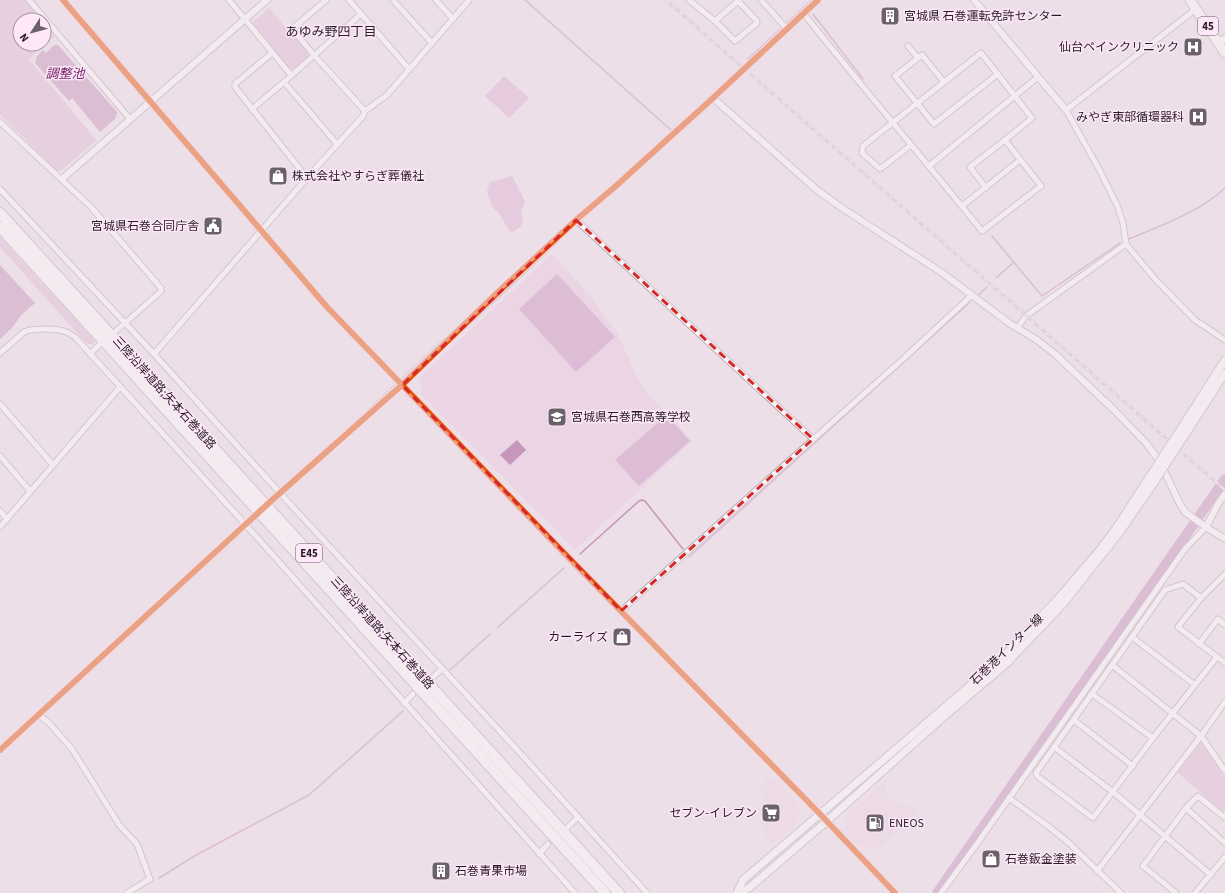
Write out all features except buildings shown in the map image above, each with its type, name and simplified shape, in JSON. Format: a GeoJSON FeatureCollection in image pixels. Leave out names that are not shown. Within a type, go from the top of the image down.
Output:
{"type":"FeatureCollection","features":[{"type":"Feature","properties":{"kind":"highway","name":"45"},"geometry":{"type":"LineString","coordinates":[[1190,0],[1222,41],[1225,53]]}},
{"type":"Feature","properties":{"kind":"highway","name":"三陸沿岸道路;矢本石巻道路"},"geometry":{"type":"LineString","coordinates":[[0,213],[618,893]]}},
{"type":"Feature","properties":{"kind":"highway","name":"三陸沿岸道路;矢本石巻道路"},"geometry":{"type":"LineString","coordinates":[[0,227],[605,893]]}},
{"type":"Feature","properties":{"kind":"main road","name":"石巻港インター線"},"geometry":{"type":"LineString","coordinates":[[1196,412],[1225,360]]}},
{"type":"Feature","properties":{"kind":"main road","name":"石巻港インター線"},"geometry":{"type":"LineString","coordinates":[[737,893],[749,888],[1006,663],[1063,604],[1120,532],[1152,479],[1196,412],[1225,373]]}},
{"type":"Feature","properties":{"kind":"main road","name":"石巻港インター線"},"geometry":{"type":"LineString","coordinates":[[737,893],[743,880],[1001,659],[1057,600],[1098,552],[1152,479]]}},
{"type":"Feature","properties":{"kind":"street"},"geometry":{"type":"LineString","coordinates":[[29,0],[130,119]]}},
{"type":"Feature","properties":{"kind":"street"},"geometry":{"type":"LineString","coordinates":[[63,0],[322,302],[827,821],[895,893]]}},
{"type":"Feature","properties":{"kind":"street"},"geometry":{"type":"LineString","coordinates":[[229,0],[291,75]]}},
{"type":"Feature","properties":{"kind":"street"},"geometry":{"type":"LineString","coordinates":[[62,179],[267,0]]}},
{"type":"Feature","properties":{"kind":"street"},"geometry":{"type":"LineString","coordinates":[[326,0],[292,30],[365,111]]}},
{"type":"Feature","properties":{"kind":"street"},"geometry":{"type":"LineString","coordinates":[[349,0],[409,69]]}},
{"type":"Feature","properties":{"kind":"street"},"geometry":{"type":"LineString","coordinates":[[393,0],[432,43]]}},
{"type":"Feature","properties":{"kind":"street"},"geometry":{"type":"LineString","coordinates":[[436,0],[453,19]]}},
{"type":"Feature","properties":{"kind":"street"},"geometry":{"type":"LineString","coordinates":[[154,354],[363,116],[365,111],[387,95],[469,0]]}},
{"type":"Feature","properties":{"kind":"street"},"geometry":{"type":"LineString","coordinates":[[689,0],[715,21],[735,40],[757,23],[757,21],[739,2],[737,2],[715,21]]}},
{"type":"Feature","properties":{"kind":"street"},"geometry":{"type":"LineString","coordinates":[[695,4],[699,0]]}},
{"type":"Feature","properties":{"kind":"street"},"geometry":{"type":"LineString","coordinates":[[761,0],[787,29]]}},
{"type":"Feature","properties":{"kind":"street"},"geometry":{"type":"LineString","coordinates":[[271,501],[402,385],[498,292],[576,220],[713,98],[818,0]]}},
{"type":"Feature","properties":{"kind":"street"},"geometry":{"type":"LineString","coordinates":[[974,0],[1066,110],[1117,205],[1123,223],[1126,244],[1155,279],[1195,320],[1225,340]]}},
{"type":"Feature","properties":{"kind":"street"},"geometry":{"type":"LineString","coordinates":[[1066,110],[1196,9]]}},
{"type":"Feature","properties":{"kind":"street"},"geometry":{"type":"LineString","coordinates":[[252,109],[361,14]]}},
{"type":"Feature","properties":{"kind":"street"},"geometry":{"type":"LineString","coordinates":[[804,14],[982,230],[1041,186],[1005,140]]}},
{"type":"Feature","properties":{"kind":"street"},"geometry":{"type":"LineString","coordinates":[[908,46],[918,58]]}},
{"type":"Feature","properties":{"kind":"street"},"geometry":{"type":"LineString","coordinates":[[272,53],[235,84],[235,87],[307,178]]}},
{"type":"Feature","properties":{"kind":"street"},"geometry":{"type":"LineString","coordinates":[[911,145],[880,169],[862,153],[863,146],[981,53],[1032,118],[970,167],[986,188]]}},
{"type":"Feature","properties":{"kind":"street"},"geometry":{"type":"LineString","coordinates":[[944,82],[922,55],[896,76],[934,124],[998,74]]}},
{"type":"Feature","properties":{"kind":"street"},"geometry":{"type":"LineString","coordinates":[[929,166],[1038,77]]}},
{"type":"Feature","properties":{"kind":"street"},"geometry":{"type":"LineString","coordinates":[[284,82],[337,144]]}},
{"type":"Feature","properties":{"kind":"street"},"geometry":{"type":"LineString","coordinates":[[713,98],[817,190],[842,208],[941,272],[971,296],[1037,340],[1055,354],[1147,444],[1160,462],[1185,512],[1225,539]]}},
{"type":"Feature","properties":{"kind":"street"},"geometry":{"type":"LineString","coordinates":[[0,122],[91,207],[161,288],[159,294],[116,331]]}},
{"type":"Feature","properties":{"kind":"street"},"geometry":{"type":"LineString","coordinates":[[962,206],[1020,160]]}},
{"type":"Feature","properties":{"kind":"street"},"geometry":{"type":"LineString","coordinates":[[0,189],[154,354],[647,893]]}},
{"type":"Feature","properties":{"kind":"street"},"geometry":{"type":"LineString","coordinates":[[576,220],[813,439]]}},
{"type":"Feature","properties":{"kind":"street"},"geometry":{"type":"LineString","coordinates":[[1017,328],[1026,316],[1126,244]]}},
{"type":"Feature","properties":{"kind":"street"},"geometry":{"type":"LineString","coordinates":[[621,611],[903,359],[971,296]]}},
{"type":"Feature","properties":{"kind":"street"},"geometry":{"type":"LineString","coordinates":[[0,353],[24,332],[36,329],[63,330],[70,333],[245,524],[575,893]]}},
{"type":"Feature","properties":{"kind":"street"},"geometry":{"type":"LineString","coordinates":[[90,354],[99,346]]}},
{"type":"Feature","properties":{"kind":"street"},"geometry":{"type":"LineString","coordinates":[[0,527],[120,387]]}},
{"type":"Feature","properties":{"kind":"street"},"geometry":{"type":"LineString","coordinates":[[0,404],[53,465]]}},
{"type":"Feature","properties":{"kind":"street"},"geometry":{"type":"LineString","coordinates":[[0,456],[30,491]]}},
{"type":"Feature","properties":{"kind":"street"},"geometry":{"type":"LineString","coordinates":[[941,893],[1185,549],[1204,526],[1225,494]]}},
{"type":"Feature","properties":{"kind":"street"},"geometry":{"type":"LineString","coordinates":[[0,511],[7,519]]}},
{"type":"Feature","properties":{"kind":"street"},"geometry":{"type":"LineString","coordinates":[[1,747],[39,715],[255,516]]}},
{"type":"Feature","properties":{"kind":"street"},"geometry":{"type":"LineString","coordinates":[[1225,574],[1201,598],[1178,627],[1225,663]]}},
{"type":"Feature","properties":{"kind":"street"},"geometry":{"type":"LineString","coordinates":[[1220,579],[1225,583]]}},
{"type":"Feature","properties":{"kind":"street"},"geometry":{"type":"LineString","coordinates":[[1201,598],[1183,584],[1165,590],[1036,773],[1037,776],[1093,818],[1153,738],[1217,657]]}},
{"type":"Feature","properties":{"kind":"street"},"geometry":{"type":"LineString","coordinates":[[1199,644],[1218,619],[1225,625]]}},
{"type":"Feature","properties":{"kind":"street"},"geometry":{"type":"LineString","coordinates":[[1132,637],[1195,685]]}},
{"type":"Feature","properties":{"kind":"street"},"geometry":{"type":"LineString","coordinates":[[1112,665],[1201,736],[1225,769]]}},
{"type":"Feature","properties":{"kind":"street"},"geometry":{"type":"LineString","coordinates":[[433,677],[442,669]]}},
{"type":"Feature","properties":{"kind":"street"},"geometry":{"type":"LineString","coordinates":[[404,703],[413,694]]}},
{"type":"Feature","properties":{"kind":"street"},"geometry":{"type":"LineString","coordinates":[[1092,694],[1153,738]]}},
{"type":"Feature","properties":{"kind":"street"},"geometry":{"type":"LineString","coordinates":[[1097,871],[1201,736],[1225,702]]}},
{"type":"Feature","properties":{"kind":"street"},"geometry":{"type":"LineString","coordinates":[[39,715],[49,723],[72,749],[120,826],[137,844],[150,879],[127,893]]}},
{"type":"Feature","properties":{"kind":"street"},"geometry":{"type":"LineString","coordinates":[[1074,720],[1133,766]]}},
{"type":"Feature","properties":{"kind":"street"},"geometry":{"type":"LineString","coordinates":[[1054,747],[1140,814],[1211,875]]}},
{"type":"Feature","properties":{"kind":"street"},"geometry":{"type":"LineString","coordinates":[[1176,893],[1142,866],[1186,808],[1198,796],[1224,817],[1225,816]]}},
{"type":"Feature","properties":{"kind":"street"},"geometry":{"type":"LineString","coordinates":[[1009,798],[1069,843],[1121,893]]}},
{"type":"Feature","properties":{"kind":"street"},"geometry":{"type":"LineString","coordinates":[[1186,808],[1225,843]]}},
{"type":"Feature","properties":{"kind":"street"},"geometry":{"type":"LineString","coordinates":[[568,827],[578,817]]}},
{"type":"Feature","properties":{"kind":"street"},"geometry":{"type":"LineString","coordinates":[[539,854],[548,844]]}},
{"type":"Feature","properties":{"kind":"street"},"geometry":{"type":"LineString","coordinates":[[1195,893],[1225,857]]}},
{"type":"Feature","properties":{"kind":"highlighted area"},"geometry":{"type":"Polygon","coordinates":[[[576,220],[813,439],[621,611],[402,385],[576,220]]]}},
{"type":"Feature","properties":{"kind":"shaded area"},"geometry":{"type":"Polygon","coordinates":[[[0,0],[26,0],[36,12],[12,12],[12,52],[37,52],[29,59],[96,140],[62,170],[57,171],[0,115],[0,0]]]}},
{"type":"Feature","properties":{"kind":"shaded area"},"geometry":{"type":"Polygon","coordinates":[[[269,8],[308,53],[308,57],[294,69],[290,69],[253,26],[253,22],[269,8]]]}},
{"type":"Feature","properties":{"kind":"shaded area"},"geometry":{"type":"Polygon","coordinates":[[[52,30],[56,35],[52,39],[52,30]]]}},
{"type":"Feature","properties":{"kind":"shaded area"},"geometry":{"type":"Polygon","coordinates":[[[504,76],[529,98],[509,118],[485,96],[504,76]]]}},
{"type":"Feature","properties":{"kind":"shaded area"},"geometry":{"type":"Polygon","coordinates":[[[512,176],[525,201],[521,212],[523,222],[519,228],[511,233],[498,212],[493,208],[487,190],[490,182],[512,176]]]}},
{"type":"Feature","properties":{"kind":"shaded area"},"geometry":{"type":"Polygon","coordinates":[[[0,237],[95,341],[92,344],[87,344],[0,247],[0,237]]]}},
{"type":"Feature","properties":{"kind":"shaded area","name":"宮城県石巻西高等学校"},"geometry":{"type":"Polygon","coordinates":[[[552,254],[589,294],[618,334],[640,384],[692,441],[575,550],[421,394],[420,377],[552,254]]]}},
{"type":"Feature","properties":{"kind":"shaded area"},"geometry":{"type":"Polygon","coordinates":[[[557,274],[615,337],[576,372],[519,309],[557,274]]]}},
{"type":"Feature","properties":{"kind":"shaded area"},"geometry":{"type":"Polygon","coordinates":[[[667,415],[690,441],[639,486],[615,460],[667,415]]]}},
{"type":"Feature","properties":{"kind":"shaded area"},"geometry":{"type":"Polygon","coordinates":[[[1203,742],[1225,778],[1225,811],[1222,811],[1177,772],[1203,742]]]}},
{"type":"Feature","properties":{"kind":"shaded area"},"geometry":{"type":"Polygon","coordinates":[[[771,776],[799,805],[798,822],[770,846],[760,822],[767,818],[762,807],[769,803],[760,786],[771,776]]]}},
{"type":"Feature","properties":{"kind":"shaded area","name":"ENEOS"},"geometry":{"type":"Polygon","coordinates":[[[885,782],[888,799],[918,810],[878,848],[859,846],[846,832],[847,814],[885,782]]]}},
{"type":"Feature","properties":{"kind":"water","name":"調整池"},"geometry":{"type":"Polygon","coordinates":[[[54,45],[58,45],[117,112],[116,118],[100,132],[72,98],[69,101],[35,63],[37,56],[41,52],[52,52],[52,47],[54,45]]]}},
{"type":"Feature","properties":{"kind":"water"},"geometry":{"type":"Polygon","coordinates":[[[0,265],[35,303],[21,315],[13,327],[0,339],[0,265]]]}},
{"type":"Feature","properties":{"kind":"water"},"geometry":{"type":"Polygon","coordinates":[[[517,440],[526,450],[510,465],[500,455],[517,440]]]}},
{"type":"Feature","properties":{"kind":"waterway"},"geometry":{"type":"LineString","coordinates":[[525,0],[671,130]]}},
{"type":"Feature","properties":{"kind":"waterway"},"geometry":{"type":"LineString","coordinates":[[748,59],[812,0]]}},
{"type":"Feature","properties":{"kind":"waterway"},"geometry":{"type":"LineString","coordinates":[[813,14],[863,79]]}},
{"type":"Feature","properties":{"kind":"waterway"},"geometry":{"type":"LineString","coordinates":[[1129,239],[1167,223],[1203,205],[1225,188]]}},
{"type":"Feature","properties":{"kind":"waterway"},"geometry":{"type":"LineString","coordinates":[[992,236],[1042,296],[1120,243]]}},
{"type":"Feature","properties":{"kind":"waterway"},"geometry":{"type":"LineString","coordinates":[[996,278],[1014,262]]}},
{"type":"Feature","properties":{"kind":"waterway"},"geometry":{"type":"LineString","coordinates":[[978,295],[987,287]]}},
{"type":"Feature","properties":{"kind":"waterway"},"geometry":{"type":"LineString","coordinates":[[689,557],[969,303]]}},
{"type":"Feature","properties":{"kind":"waterway"},"geometry":{"type":"LineString","coordinates":[[937,893],[1225,479]]}},
{"type":"Feature","properties":{"kind":"waterway"},"geometry":{"type":"LineString","coordinates":[[580,554],[639,501],[642,500],[645,501],[683,549]]}},
{"type":"Feature","properties":{"kind":"waterway"},"geometry":{"type":"LineString","coordinates":[[498,627],[564,568]]}},
{"type":"Feature","properties":{"kind":"waterway"},"geometry":{"type":"LineString","coordinates":[[450,670],[490,634]]}},
{"type":"Feature","properties":{"kind":"waterway"},"geometry":{"type":"LineString","coordinates":[[159,878],[198,854],[309,795],[403,711]]}},
{"type":"Feature","properties":{"kind":"railway"},"geometry":{"type":"LineString","coordinates":[[666,0],[1225,490]]}},
{"type":"Feature","properties":{"kind":"cycle path"},"geometry":{"type":"LineString","coordinates":[[63,0],[327,307],[895,893]]}},
{"type":"Feature","properties":{"kind":"cycle path"},"geometry":{"type":"LineString","coordinates":[[0,750],[271,501],[402,385],[498,292],[576,220],[713,98],[818,0]]}},
{"type":"Feature","properties":{"kind":"place","name":"宮城県 石巻運転免許センター"},"geometry":{"type":"Point","coordinates":[890,16]}},
{"type":"Feature","properties":{"kind":"place","name":"仙台ペインクリニック"},"geometry":{"type":"Point","coordinates":[1193,47]}},
{"type":"Feature","properties":{"kind":"place","name":"みやぎ東部循環器科"},"geometry":{"type":"Point","coordinates":[1198,117]}},
{"type":"Feature","properties":{"kind":"place","name":"株式会社やすらぎ葬儀社"},"geometry":{"type":"Point","coordinates":[278,176]}},
{"type":"Feature","properties":{"kind":"place","name":"宮城県石巻合同庁舎"},"geometry":{"type":"Point","coordinates":[213,226]}},
{"type":"Feature","properties":{"kind":"place","name":"宮城県石巻西高等学校"},"geometry":{"type":"Point","coordinates":[557,417]}},
{"type":"Feature","properties":{"kind":"place","name":"カーライズ"},"geometry":{"type":"Point","coordinates":[622,637]}},
{"type":"Feature","properties":{"kind":"place","name":"セブン-イレブン"},"geometry":{"type":"Point","coordinates":[771,813]}},
{"type":"Feature","properties":{"kind":"place","name":"ENEOS"},"geometry":{"type":"Point","coordinates":[875,823]}},
{"type":"Feature","properties":{"kind":"place","name":"石巻鈑金塗装"},"geometry":{"type":"Point","coordinates":[991,859]}},
{"type":"Feature","properties":{"kind":"place","name":"石巻青果市場"},"geometry":{"type":"Point","coordinates":[441,871]}},
{"type":"Feature","properties":{"kind":"district","name":"あゆみ野四丁目"},"geometry":{"type":"Point","coordinates":[331,32]}}]}
